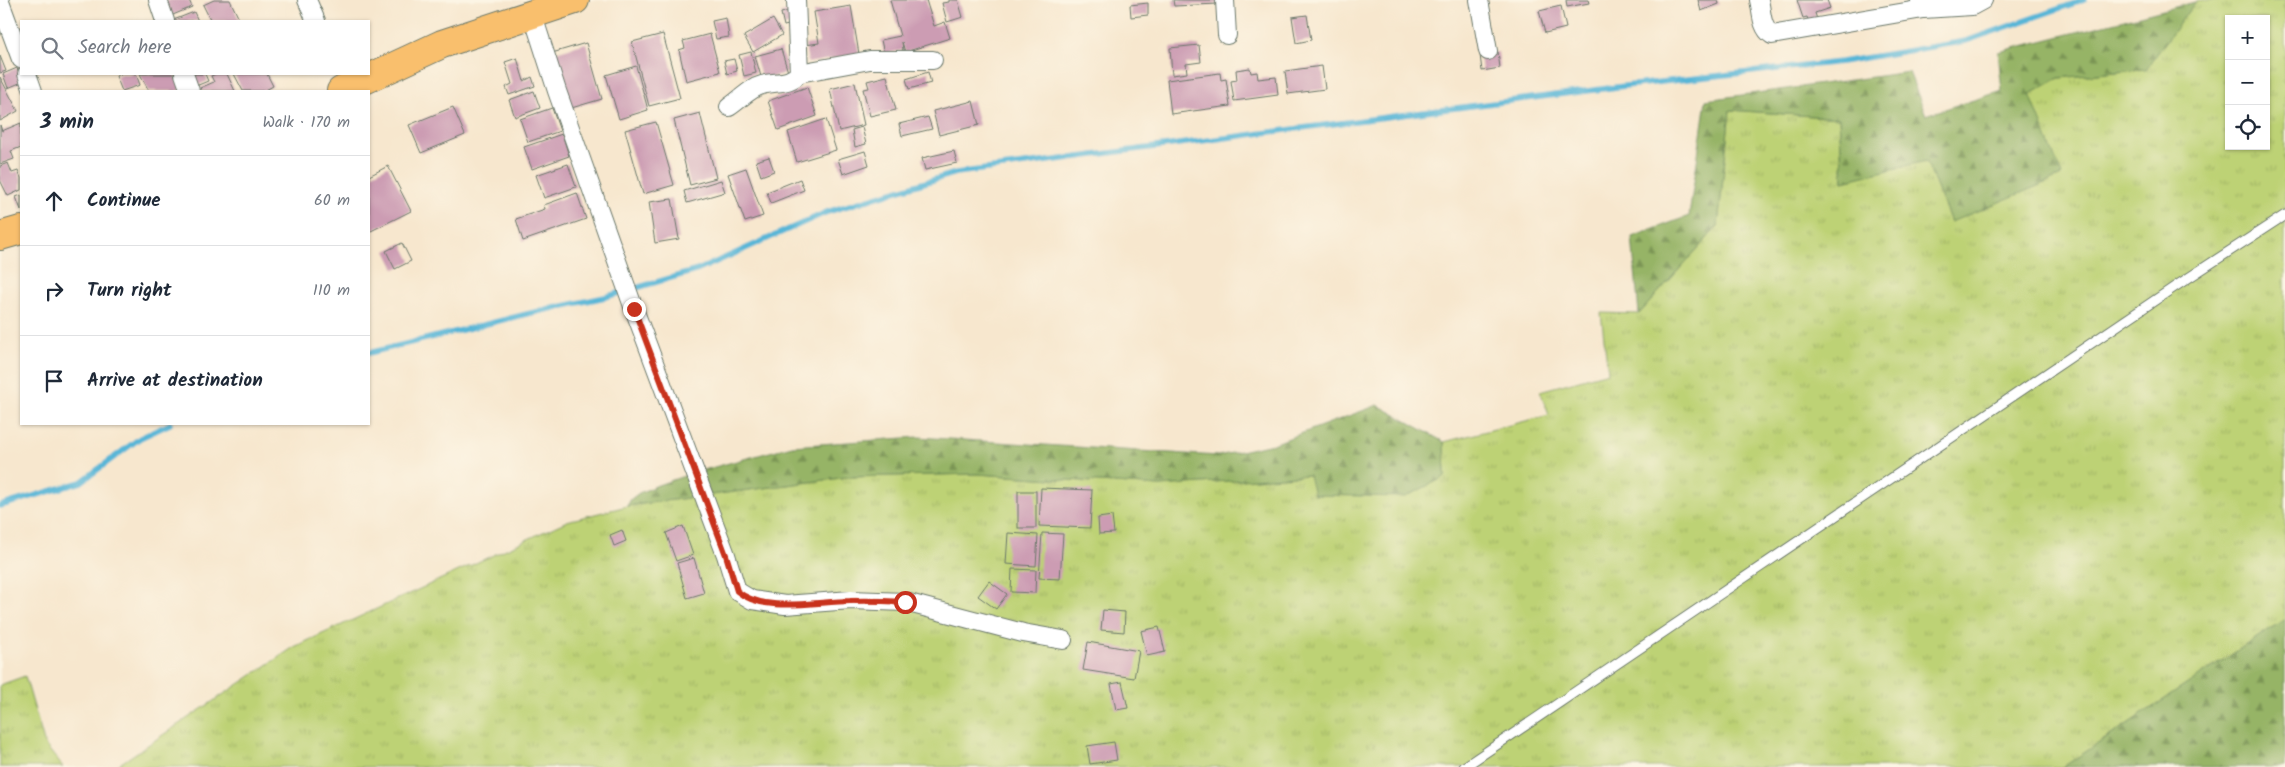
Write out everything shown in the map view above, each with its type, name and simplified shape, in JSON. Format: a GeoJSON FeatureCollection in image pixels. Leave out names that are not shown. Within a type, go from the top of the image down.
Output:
{"type":"FeatureCollection","features":[{"type":"Feature","properties":{"kind":"highway"},"geometry":{"type":"LineString","coordinates":[[370,74],[442,44],[575,0]]}},
{"type":"Feature","properties":{"kind":"highway"},"geometry":{"type":"LineString","coordinates":[[342,85],[366,75]]}},
{"type":"Feature","properties":{"kind":"highway"},"geometry":{"type":"LineString","coordinates":[[0,236],[20,230]]}},
{"type":"Feature","properties":{"kind":"street"},"geometry":{"type":"LineString","coordinates":[[158,0],[165,20]]}},
{"type":"Feature","properties":{"kind":"street"},"geometry":{"type":"LineString","coordinates":[[307,0],[316,20]]}},
{"type":"Feature","properties":{"kind":"street"},"geometry":{"type":"LineString","coordinates":[[796,0],[799,73]]}},
{"type":"Feature","properties":{"kind":"street"},"geometry":{"type":"LineString","coordinates":[[1225,0],[1227,35]]}},
{"type":"Feature","properties":{"kind":"street"},"geometry":{"type":"LineString","coordinates":[[1479,0],[1488,51]]}},
{"type":"Feature","properties":{"kind":"street"},"geometry":{"type":"LineString","coordinates":[[1759,0],[1763,25],[1767,32],[1772,35],[1922,4],[1972,6],[1983,0]]}},
{"type":"Feature","properties":{"kind":"street"},"geometry":{"type":"LineString","coordinates":[[0,2],[20,56]]}},
{"type":"Feature","properties":{"kind":"street"},"geometry":{"type":"LineString","coordinates":[[532,13],[615,257],[726,555],[734,586],[743,596],[752,600],[785,605],[851,600],[905,602],[1023,633],[1063,640]]}},
{"type":"Feature","properties":{"kind":"street"},"geometry":{"type":"LineString","coordinates":[[730,107],[751,90],[761,85],[793,80],[799,73],[870,60],[932,60]]}},
{"type":"Feature","properties":{"kind":"street"},"geometry":{"type":"LineString","coordinates":[[27,75],[33,90]]}},
{"type":"Feature","properties":{"kind":"street"},"geometry":{"type":"LineString","coordinates":[[184,75],[190,90]]}},
{"type":"Feature","properties":{"kind":"lane"},"geometry":{"type":"LineString","coordinates":[[1464,767],[2176,286],[2285,215]]}},
{"type":"Feature","properties":{"kind":"green space"},"geometry":{"type":"Polygon","coordinates":[[[2199,0],[2285,0],[2285,619],[2063,767],[115,767],[294,647],[567,521],[627,506],[848,477],[977,474],[1160,486],[1309,475],[1445,477],[1444,442],[1549,415],[1540,391],[1608,372],[1601,313],[1639,314],[1718,226],[1730,110],[1839,118],[1843,181],[1926,160],[1951,222],[2029,94],[2059,78],[2145,69],[2195,2],[2199,0]]]}},
{"type":"Feature","properties":{"kind":"green space"},"geometry":{"type":"Polygon","coordinates":[[[2195,2],[2146,69],[2059,78],[2030,94],[2062,176],[1951,222],[1926,161],[1843,181],[1839,118],[1730,110],[1718,226],[1639,314],[1632,237],[1689,216],[1706,100],[1909,72],[1926,115],[2002,91],[1998,52],[2195,2]]]}},
{"type":"Feature","properties":{"kind":"green space"},"geometry":{"type":"Polygon","coordinates":[[[1378,405],[1444,442],[1445,477],[1405,497],[1314,495],[1309,475],[1160,486],[977,474],[848,477],[627,506],[631,499],[639,493],[658,485],[696,472],[792,446],[918,437],[1218,456],[1273,444],[1378,405]]]}},
{"type":"Feature","properties":{"kind":"green space"},"geometry":{"type":"Polygon","coordinates":[[[2285,619],[2285,767],[2063,767],[2285,619]]]}},
{"type":"Feature","properties":{"kind":"green space"},"geometry":{"type":"Polygon","coordinates":[[[25,676],[45,745],[63,767],[0,767],[0,685],[25,676]]]}},
{"type":"Feature","properties":{"kind":"building"},"geometry":{"type":"Polygon","coordinates":[[[170,0],[189,0],[192,7],[168,17],[163,3],[170,0]]]}},
{"type":"Feature","properties":{"kind":"building"},"geometry":{"type":"Polygon","coordinates":[[[214,0],[230,0],[240,20],[210,20],[203,5],[214,0]]]}},
{"type":"Feature","properties":{"kind":"building"},"geometry":{"type":"Polygon","coordinates":[[[890,0],[926,0],[934,26],[945,22],[950,38],[905,52],[902,42],[903,50],[884,54],[881,40],[900,36],[890,0]]]}},
{"type":"Feature","properties":{"kind":"building"},"geometry":{"type":"Polygon","coordinates":[[[949,0],[958,0],[963,17],[947,22],[942,3],[949,2],[949,0]]]}},
{"type":"Feature","properties":{"kind":"building"},"geometry":{"type":"Polygon","coordinates":[[[1173,0],[1217,0],[1218,4],[1174,6],[1173,0]]]}},
{"type":"Feature","properties":{"kind":"building"},"geometry":{"type":"Polygon","coordinates":[[[1566,0],[1588,0],[1589,3],[1567,7],[1566,0]]]}},
{"type":"Feature","properties":{"kind":"building"},"geometry":{"type":"Polygon","coordinates":[[[1698,0],[1718,0],[1719,4],[1701,11],[1698,0]]]}},
{"type":"Feature","properties":{"kind":"building"},"geometry":{"type":"Polygon","coordinates":[[[1797,0],[1827,0],[1830,8],[1815,13],[1819,26],[1812,29],[1807,17],[1803,18],[1797,0]]]}},
{"type":"Feature","properties":{"kind":"building"},"geometry":{"type":"Polygon","coordinates":[[[1148,3],[1148,15],[1131,17],[1130,5],[1148,3]]]}},
{"type":"Feature","properties":{"kind":"building"},"geometry":{"type":"Polygon","coordinates":[[[851,6],[859,54],[808,63],[805,45],[819,43],[814,12],[851,6]]]}},
{"type":"Feature","properties":{"kind":"building"},"geometry":{"type":"Polygon","coordinates":[[[1561,6],[1566,28],[1545,33],[1539,11],[1561,6]]]}},
{"type":"Feature","properties":{"kind":"building"},"geometry":{"type":"Polygon","coordinates":[[[793,10],[796,23],[784,26],[781,13],[793,10]]]}},
{"type":"Feature","properties":{"kind":"building"},"geometry":{"type":"Polygon","coordinates":[[[194,12],[198,20],[174,20],[194,12]]]}},
{"type":"Feature","properties":{"kind":"building"},"geometry":{"type":"Polygon","coordinates":[[[1307,15],[1311,40],[1296,43],[1292,17],[1307,15]]]}},
{"type":"Feature","properties":{"kind":"building"},"geometry":{"type":"Polygon","coordinates":[[[726,18],[729,37],[716,39],[712,21],[726,18]]]}},
{"type":"Feature","properties":{"kind":"building"},"geometry":{"type":"Polygon","coordinates":[[[773,19],[782,35],[753,52],[744,36],[773,19]]]}},
{"type":"Feature","properties":{"kind":"building"},"geometry":{"type":"Polygon","coordinates":[[[663,34],[680,98],[649,106],[632,42],[663,34]]]}},
{"type":"Feature","properties":{"kind":"building"},"geometry":{"type":"Polygon","coordinates":[[[710,34],[720,72],[686,81],[679,50],[685,48],[683,41],[710,34]]]}},
{"type":"Feature","properties":{"kind":"building"},"geometry":{"type":"Polygon","coordinates":[[[586,43],[602,99],[568,109],[552,53],[586,43]]]}},
{"type":"Feature","properties":{"kind":"building"},"geometry":{"type":"Polygon","coordinates":[[[1199,45],[1201,62],[1186,64],[1187,73],[1172,75],[1170,48],[1199,45]]]}},
{"type":"Feature","properties":{"kind":"building"},"geometry":{"type":"Polygon","coordinates":[[[781,49],[788,72],[762,80],[755,56],[781,49]]]}},
{"type":"Feature","properties":{"kind":"building"},"geometry":{"type":"Polygon","coordinates":[[[751,52],[756,73],[744,76],[739,55],[751,52]]]}},
{"type":"Feature","properties":{"kind":"building"},"geometry":{"type":"Polygon","coordinates":[[[1498,52],[1500,68],[1482,71],[1480,55],[1498,52]]]}},
{"type":"Feature","properties":{"kind":"building"},"geometry":{"type":"Polygon","coordinates":[[[0,56],[6,71],[0,73],[0,56]]]}},
{"type":"Feature","properties":{"kind":"building"},"geometry":{"type":"Polygon","coordinates":[[[517,58],[524,81],[532,77],[535,86],[509,95],[506,87],[512,84],[505,62],[517,58]]]}},
{"type":"Feature","properties":{"kind":"building"},"geometry":{"type":"Polygon","coordinates":[[[734,59],[737,71],[727,74],[724,61],[734,59]]]}},
{"type":"Feature","properties":{"kind":"building"},"geometry":{"type":"Polygon","coordinates":[[[636,66],[648,110],[619,119],[606,75],[636,66]]]}},
{"type":"Feature","properties":{"kind":"building"},"geometry":{"type":"Polygon","coordinates":[[[1322,66],[1325,89],[1288,94],[1285,71],[1322,66]]]}},
{"type":"Feature","properties":{"kind":"building"},"geometry":{"type":"Polygon","coordinates":[[[17,68],[22,82],[8,88],[3,74],[17,68]]]}},
{"type":"Feature","properties":{"kind":"building"},"geometry":{"type":"Polygon","coordinates":[[[1250,68],[1251,73],[1257,72],[1258,79],[1276,77],[1278,95],[1234,101],[1231,81],[1237,80],[1236,70],[1250,68]]]}},
{"type":"Feature","properties":{"kind":"building"},"geometry":{"type":"Polygon","coordinates":[[[928,72],[931,83],[909,89],[906,79],[928,72]]]}},
{"type":"Feature","properties":{"kind":"building"},"geometry":{"type":"Polygon","coordinates":[[[1220,73],[1221,80],[1226,79],[1230,106],[1171,114],[1167,80],[1220,73]]]}},
{"type":"Feature","properties":{"kind":"building"},"geometry":{"type":"Polygon","coordinates":[[[136,75],[140,85],[122,90],[116,76],[136,75]]]}},
{"type":"Feature","properties":{"kind":"building"},"geometry":{"type":"Polygon","coordinates":[[[141,75],[174,75],[181,89],[179,90],[148,90],[141,75]]]}},
{"type":"Feature","properties":{"kind":"building"},"geometry":{"type":"Polygon","coordinates":[[[189,75],[205,75],[208,81],[196,86],[189,75]]]}},
{"type":"Feature","properties":{"kind":"building"},"geometry":{"type":"Polygon","coordinates":[[[227,75],[235,90],[201,90],[200,88],[214,82],[211,76],[227,75]]]}},
{"type":"Feature","properties":{"kind":"building"},"geometry":{"type":"Polygon","coordinates":[[[235,75],[268,75],[273,86],[266,90],[242,90],[235,75]]]}},
{"type":"Feature","properties":{"kind":"building"},"geometry":{"type":"Polygon","coordinates":[[[887,76],[896,110],[870,116],[863,89],[869,88],[867,81],[887,76]]]}},
{"type":"Feature","properties":{"kind":"building"},"geometry":{"type":"Polygon","coordinates":[[[0,77],[18,111],[0,121],[0,77]]]}},
{"type":"Feature","properties":{"kind":"building"},"geometry":{"type":"Polygon","coordinates":[[[855,83],[864,125],[839,131],[830,89],[855,83]]]}},
{"type":"Feature","properties":{"kind":"building"},"geometry":{"type":"Polygon","coordinates":[[[807,87],[817,116],[778,130],[768,101],[807,87]]]}},
{"type":"Feature","properties":{"kind":"building"},"geometry":{"type":"Polygon","coordinates":[[[534,91],[540,108],[515,117],[509,100],[534,91]]]}},
{"type":"Feature","properties":{"kind":"building"},"geometry":{"type":"Polygon","coordinates":[[[973,101],[979,125],[939,135],[933,111],[973,101]]]}},
{"type":"Feature","properties":{"kind":"building"},"geometry":{"type":"Polygon","coordinates":[[[453,107],[465,135],[421,153],[409,125],[453,107]]]}},
{"type":"Feature","properties":{"kind":"building"},"geometry":{"type":"Polygon","coordinates":[[[552,108],[560,131],[528,142],[520,119],[552,108]]]}},
{"type":"Feature","properties":{"kind":"building"},"geometry":{"type":"Polygon","coordinates":[[[700,113],[716,178],[690,185],[674,120],[700,113]]]}},
{"type":"Feature","properties":{"kind":"building"},"geometry":{"type":"Polygon","coordinates":[[[928,117],[932,129],[902,136],[899,124],[928,117]]]}},
{"type":"Feature","properties":{"kind":"building"},"geometry":{"type":"Polygon","coordinates":[[[826,119],[836,150],[797,162],[788,132],[826,119]]]}},
{"type":"Feature","properties":{"kind":"building"},"geometry":{"type":"Polygon","coordinates":[[[656,122],[674,185],[643,194],[625,130],[656,122]]]}},
{"type":"Feature","properties":{"kind":"building"},"geometry":{"type":"Polygon","coordinates":[[[20,123],[20,147],[11,151],[14,159],[0,164],[0,125],[2,131],[20,123]]]}},
{"type":"Feature","properties":{"kind":"building"},"geometry":{"type":"Polygon","coordinates":[[[862,127],[866,144],[855,147],[852,130],[862,127]]]}},
{"type":"Feature","properties":{"kind":"building"},"geometry":{"type":"Polygon","coordinates":[[[562,134],[569,156],[532,169],[524,147],[562,134]]]}},
{"type":"Feature","properties":{"kind":"building"},"geometry":{"type":"Polygon","coordinates":[[[865,151],[869,165],[843,174],[838,159],[865,151]]]}},
{"type":"Feature","properties":{"kind":"building"},"geometry":{"type":"Polygon","coordinates":[[[954,151],[957,163],[925,170],[922,158],[954,151]]]}},
{"type":"Feature","properties":{"kind":"building"},"geometry":{"type":"Polygon","coordinates":[[[769,157],[774,171],[761,176],[756,161],[769,157]]]}},
{"type":"Feature","properties":{"kind":"building"},"geometry":{"type":"Polygon","coordinates":[[[8,163],[12,173],[18,171],[20,176],[20,190],[8,196],[0,180],[0,166],[8,163]]]}},
{"type":"Feature","properties":{"kind":"building"},"geometry":{"type":"Polygon","coordinates":[[[568,164],[576,187],[544,198],[536,175],[568,164]]]}},
{"type":"Feature","properties":{"kind":"building"},"geometry":{"type":"Polygon","coordinates":[[[388,166],[411,211],[370,232],[370,175],[388,166]]]}},
{"type":"Feature","properties":{"kind":"building"},"geometry":{"type":"Polygon","coordinates":[[[746,168],[763,216],[745,222],[728,174],[746,168]]]}},
{"type":"Feature","properties":{"kind":"building"},"geometry":{"type":"Polygon","coordinates":[[[800,179],[804,190],[771,203],[767,192],[800,179]]]}},
{"type":"Feature","properties":{"kind":"building"},"geometry":{"type":"Polygon","coordinates":[[[721,180],[725,192],[687,203],[684,191],[721,180]]]}},
{"type":"Feature","properties":{"kind":"building"},"geometry":{"type":"Polygon","coordinates":[[[577,193],[586,219],[523,241],[516,219],[545,209],[544,205],[577,193]]]}},
{"type":"Feature","properties":{"kind":"building"},"geometry":{"type":"Polygon","coordinates":[[[20,195],[20,207],[16,197],[20,195]]]}},
{"type":"Feature","properties":{"kind":"building"},"geometry":{"type":"Polygon","coordinates":[[[672,199],[679,239],[655,243],[649,202],[672,199]]]}},
{"type":"Feature","properties":{"kind":"building"},"geometry":{"type":"Polygon","coordinates":[[[402,243],[411,261],[395,269],[386,251],[402,243]]]}},
{"type":"Feature","properties":{"kind":"building"},"geometry":{"type":"Polygon","coordinates":[[[1041,488],[1092,490],[1090,528],[1039,526],[1041,488]]]}},
{"type":"Feature","properties":{"kind":"building"},"geometry":{"type":"Polygon","coordinates":[[[1018,491],[1036,491],[1036,528],[1018,528],[1018,491]]]}},
{"type":"Feature","properties":{"kind":"building"},"geometry":{"type":"Polygon","coordinates":[[[1112,516],[1114,533],[1099,534],[1098,518],[1112,516]]]}},
{"type":"Feature","properties":{"kind":"building"},"geometry":{"type":"Polygon","coordinates":[[[683,526],[693,555],[676,561],[666,533],[683,526]]]}},
{"type":"Feature","properties":{"kind":"building"},"geometry":{"type":"Polygon","coordinates":[[[622,530],[626,541],[614,546],[610,535],[622,530]]]}},
{"type":"Feature","properties":{"kind":"building"},"geometry":{"type":"Polygon","coordinates":[[[1008,533],[1038,535],[1036,566],[1006,564],[1008,533]]]}},
{"type":"Feature","properties":{"kind":"building"},"geometry":{"type":"Polygon","coordinates":[[[1042,533],[1063,534],[1060,579],[1039,578],[1042,533]]]}},
{"type":"Feature","properties":{"kind":"building"},"geometry":{"type":"Polygon","coordinates":[[[694,558],[704,593],[687,598],[677,563],[694,558]]]}},
{"type":"Feature","properties":{"kind":"building"},"geometry":{"type":"Polygon","coordinates":[[[1012,569],[1036,570],[1035,593],[1011,592],[1012,569]]]}},
{"type":"Feature","properties":{"kind":"building"},"geometry":{"type":"Polygon","coordinates":[[[989,581],[1007,594],[996,609],[978,596],[989,581]]]}},
{"type":"Feature","properties":{"kind":"building"},"geometry":{"type":"Polygon","coordinates":[[[1103,610],[1125,612],[1124,632],[1101,630],[1103,610]]]}},
{"type":"Feature","properties":{"kind":"building"},"geometry":{"type":"Polygon","coordinates":[[[1159,627],[1165,652],[1147,656],[1141,631],[1159,627]]]}},
{"type":"Feature","properties":{"kind":"building"},"geometry":{"type":"Polygon","coordinates":[[[1088,642],[1139,651],[1134,678],[1083,670],[1088,642]]]}},
{"type":"Feature","properties":{"kind":"building"},"geometry":{"type":"Polygon","coordinates":[[[1122,682],[1128,708],[1116,710],[1111,684],[1122,682]]]}},
{"type":"Feature","properties":{"kind":"building"},"geometry":{"type":"Polygon","coordinates":[[[1114,742],[1117,760],[1090,764],[1087,746],[1114,742]]]}},
{"type":"Feature","properties":{"kind":"waterway"},"geometry":{"type":"LineString","coordinates":[[370,353],[531,313],[605,297],[698,270],[827,212],[956,173],[1625,86],[1841,62],[1966,41],[2084,0]]}},
{"type":"Feature","properties":{"kind":"waterway"},"geometry":{"type":"LineString","coordinates":[[0,506],[81,482],[140,438],[168,425]]}},
{"type":"Feature","properties":{"kind":"route"},"geometry":{"type":"LineString","coordinates":[[634,309],[726,555],[737,591],[752,600],[785,605],[851,600],[905,602]]}}]}
